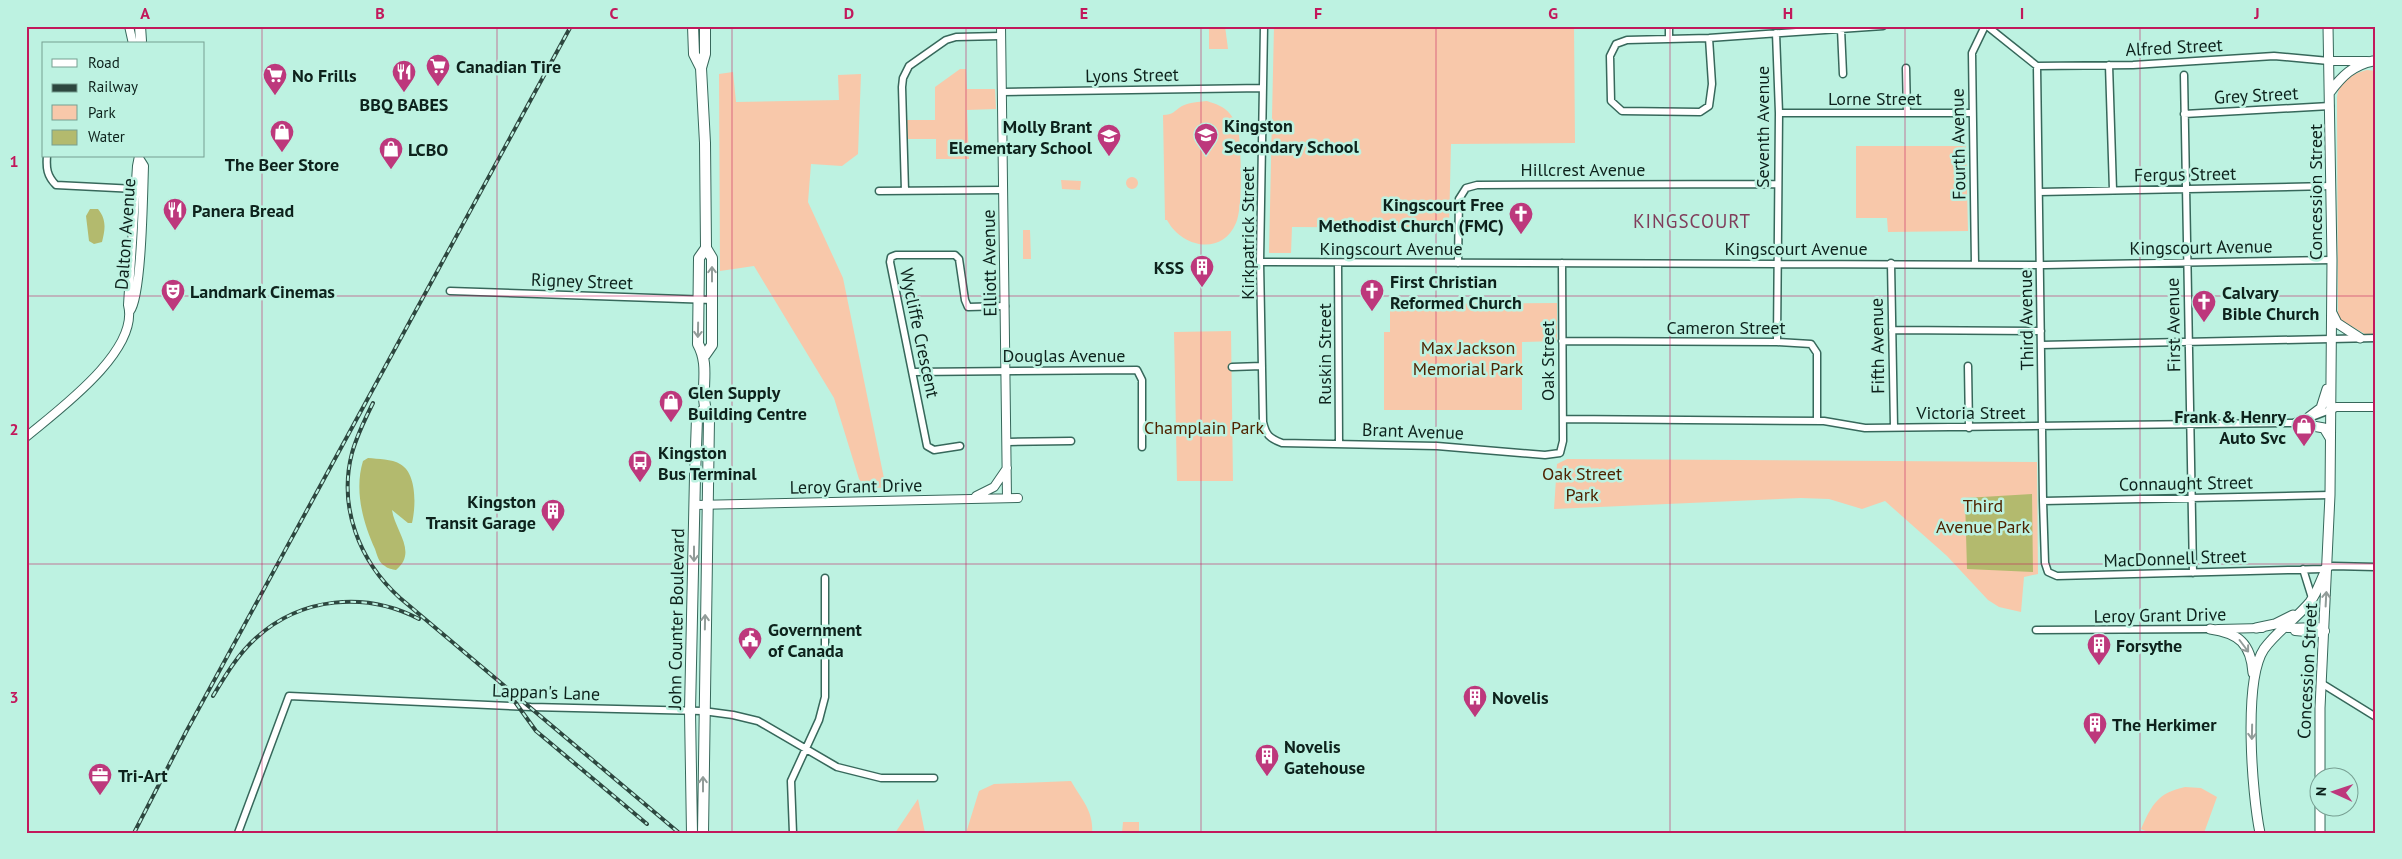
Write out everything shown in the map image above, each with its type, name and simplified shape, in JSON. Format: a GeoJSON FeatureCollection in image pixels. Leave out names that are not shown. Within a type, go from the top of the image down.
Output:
{"type":"FeatureCollection","features":[{"type":"Feature","properties":{"kind":"main road"},"geometry":{"type":"LineString","coordinates":[[138,42],[140,26]]}},
{"type":"Feature","properties":{"kind":"main road"},"geometry":{"type":"LineString","coordinates":[[693,26],[694,54],[701,68]]}},
{"type":"Feature","properties":{"kind":"main road"},"geometry":{"type":"LineString","coordinates":[[701,68],[705,54],[705,26]]}},
{"type":"Feature","properties":{"kind":"main road","name":"Concession Street"},"geometry":{"type":"LineString","coordinates":[[2320,766],[2321,683],[2325,631],[2330,495],[2332,260],[2328,26]]}},
{"type":"Feature","properties":{"kind":"main road"},"geometry":{"type":"LineString","coordinates":[[2330,92],[2350,70],[2360,64],[2374,61]]}},
{"type":"Feature","properties":{"kind":"main road","name":"John Counter Boulevard"},"geometry":{"type":"LineString","coordinates":[[701,68],[705,143],[706,248],[712,258],[712,345],[705,355]]}},
{"type":"Feature","properties":{"kind":"main road","name":"John Counter Boulevard"},"geometry":{"type":"LineString","coordinates":[[703,833],[703,711],[709,419],[704,409],[705,355],[698,344],[699,258],[706,248]]}},
{"type":"Feature","properties":{"kind":"main road"},"geometry":{"type":"LineString","coordinates":[[2331,310],[2336,323],[2360,338]]}},
{"type":"Feature","properties":{"kind":"main road"},"geometry":{"type":"LineString","coordinates":[[2309,417],[2322,406],[2330,379]]}},
{"type":"Feature","properties":{"kind":"main road","name":"John Counter Boulevard"},"geometry":{"type":"LineString","coordinates":[[692,833],[690,711],[697,418],[704,409]]}},
{"type":"Feature","properties":{"kind":"main road"},"geometry":{"type":"LineString","coordinates":[[2296,423],[2324,428],[2330,438]]}},
{"type":"Feature","properties":{"kind":"main road","name":"Concession Street"},"geometry":{"type":"LineString","coordinates":[[2260,833],[2252,778],[2253,683],[2260,656],[2269,642],[2304,609],[2328,567]]}},
{"type":"Feature","properties":{"kind":"main road"},"geometry":{"type":"LineString","coordinates":[[2256,628],[2275,624],[2304,609]]}},
{"type":"Feature","properties":{"kind":"main road"},"geometry":{"type":"LineString","coordinates":[[2210,629],[2232,634],[2245,644],[2250,656],[2253,683]]}},
{"type":"Feature","properties":{"kind":"main road"},"geometry":{"type":"LineString","coordinates":[[2320,816],[2320,833]]}},
{"type":"Feature","properties":{"kind":"street"},"geometry":{"type":"LineString","coordinates":[[129,26],[137,42]]}},
{"type":"Feature","properties":{"kind":"street"},"geometry":{"type":"LineString","coordinates":[[136,26],[138,42]]}},
{"type":"Feature","properties":{"kind":"street","name":"Elliott Avenue"},"geometry":{"type":"LineString","coordinates":[[1001,26],[1008,442],[1007,498]]}},
{"type":"Feature","properties":{"kind":"street","name":"Kirkpatrick Street"},"geometry":{"type":"LineString","coordinates":[[1264,26],[1260,262],[1263,422],[1265,432],[1270,438]]}},
{"type":"Feature","properties":{"kind":"street"},"geometry":{"type":"LineString","coordinates":[[1669,26],[1670,39]]}},
{"type":"Feature","properties":{"kind":"street"},"geometry":{"type":"LineString","coordinates":[[1709,38],[1712,84],[1709,106],[1700,112],[1631,112],[1616,107],[1610,101],[1610,56],[1616,44],[1627,40],[1709,38],[1883,26]]}},
{"type":"Feature","properties":{"kind":"street"},"geometry":{"type":"LineString","coordinates":[[1986,26],[2036,66]]}},
{"type":"Feature","properties":{"kind":"street","name":"Fourth Avenue"},"geometry":{"type":"LineString","coordinates":[[1975,264],[1972,52],[1986,26]]}},
{"type":"Feature","properties":{"kind":"street"},"geometry":{"type":"LineString","coordinates":[[1841,29],[1843,74]]}},
{"type":"Feature","properties":{"kind":"street","name":"Seventh Avenue"},"geometry":{"type":"LineString","coordinates":[[1776,33],[1779,113],[1777,342]]}},
{"type":"Feature","properties":{"kind":"street"},"geometry":{"type":"LineString","coordinates":[[905,191],[902,87],[906,71],[914,62],[951,38],[1001,36]]}},
{"type":"Feature","properties":{"kind":"street","name":"Alfred Street"},"geometry":{"type":"LineString","coordinates":[[2036,66],[2109,65],[2274,56],[2329,61],[2374,61]]}},
{"type":"Feature","properties":{"kind":"street"},"geometry":{"type":"LineString","coordinates":[[2109,65],[2112,190]]}},
{"type":"Feature","properties":{"kind":"street","name":"Third Avenue"},"geometry":{"type":"LineString","coordinates":[[2036,66],[2043,501],[2045,563],[2048,572]]}},
{"type":"Feature","properties":{"kind":"street"},"geometry":{"type":"LineString","coordinates":[[1906,68],[1907,113]]}},
{"type":"Feature","properties":{"kind":"street","name":"First Avenue"},"geometry":{"type":"LineString","coordinates":[[2184,75],[2193,573]]}},
{"type":"Feature","properties":{"kind":"street","name":"Lyons Street"},"geometry":{"type":"LineString","coordinates":[[1002,92],[1263,88]]}},
{"type":"Feature","properties":{"kind":"street","name":"Grey Street"},"geometry":{"type":"LineString","coordinates":[[2184,114],[2330,106]]}},
{"type":"Feature","properties":{"kind":"street","name":"Lorne Street"},"geometry":{"type":"LineString","coordinates":[[1779,113],[1972,113]]}},
{"type":"Feature","properties":{"kind":"street"},"geometry":{"type":"LineString","coordinates":[[46,158],[49,178],[56,184],[136,189]]}},
{"type":"Feature","properties":{"kind":"street","name":"Dalton Avenue"},"geometry":{"type":"LineString","coordinates":[[130,311],[128,305],[139,158]]}},
{"type":"Feature","properties":{"kind":"street","name":"Dalton Avenue"},"geometry":{"type":"LineString","coordinates":[[26,437],[102,370],[113,356],[126,331],[130,311],[135,301],[140,245],[144,166],[140,158]]}},
{"type":"Feature","properties":{"kind":"street","name":"Hillcrest Avenue"},"geometry":{"type":"LineString","coordinates":[[1458,263],[1459,199],[1463,190],[1477,185],[1778,184]]}},
{"type":"Feature","properties":{"kind":"street","name":"Fergus Street"},"geometry":{"type":"LineString","coordinates":[[2039,192],[2331,186]]}},
{"type":"Feature","properties":{"kind":"street"},"geometry":{"type":"LineString","coordinates":[[879,191],[1003,190]]}},
{"type":"Feature","properties":{"kind":"street","name":"Wycliffe Crescent"},"geometry":{"type":"LineString","coordinates":[[960,446],[934,450],[927,446],[890,262],[891,257],[896,255],[955,255],[959,260],[965,300],[968,307],[1005,306]]}},
{"type":"Feature","properties":{"kind":"street","name":"Kingscourt Avenue"},"geometry":{"type":"LineString","coordinates":[[1260,262],[2040,265],[2332,260]]}},
{"type":"Feature","properties":{"kind":"street","name":"Ruskin Street"},"geometry":{"type":"LineString","coordinates":[[1338,263],[1339,444]]}},
{"type":"Feature","properties":{"kind":"street","name":"Oak Street"},"geometry":{"type":"LineString","coordinates":[[1556,455],[1560,453],[1563,446],[1562,263]]}},
{"type":"Feature","properties":{"kind":"street","name":"Fifth Avenue"},"geometry":{"type":"LineString","coordinates":[[1891,263],[1894,427]]}},
{"type":"Feature","properties":{"kind":"street","name":"Rigney Street"},"geometry":{"type":"LineString","coordinates":[[450,291],[712,300]]}},
{"type":"Feature","properties":{"kind":"street"},"geometry":{"type":"LineString","coordinates":[[1892,330],[2041,331]]}},
{"type":"Feature","properties":{"kind":"street"},"geometry":{"type":"LineString","coordinates":[[2041,345],[2376,338]]}},
{"type":"Feature","properties":{"kind":"street","name":"Cameron Street"},"geometry":{"type":"LineString","coordinates":[[1562,341],[1777,342],[1811,344],[1817,353],[1817,421]]}},
{"type":"Feature","properties":{"kind":"street"},"geometry":{"type":"LineString","coordinates":[[1232,366],[1262,366]]}},
{"type":"Feature","properties":{"kind":"street"},"geometry":{"type":"LineString","coordinates":[[1968,366],[1969,428]]}},
{"type":"Feature","properties":{"kind":"street","name":"Douglas Avenue"},"geometry":{"type":"LineString","coordinates":[[913,372],[1136,370],[1142,380],[1142,447]]}},
{"type":"Feature","properties":{"kind":"street","name":"Victoria Street"},"geometry":{"type":"LineString","coordinates":[[1563,419],[1817,421],[1865,428],[2190,425],[2296,423],[2336,407],[2376,406]]}},
{"type":"Feature","properties":{"kind":"street","name":"Brant Avenue"},"geometry":{"type":"LineString","coordinates":[[1270,438],[1282,443],[1430,445],[1556,455]]}},
{"type":"Feature","properties":{"kind":"street"},"geometry":{"type":"LineString","coordinates":[[1008,442],[1071,441]]}},
{"type":"Feature","properties":{"kind":"street"},"geometry":{"type":"LineString","coordinates":[[966,499],[989,491],[1003,476],[1007,466]]}},
{"type":"Feature","properties":{"kind":"street","name":"Connaught Street"},"geometry":{"type":"LineString","coordinates":[[2043,501],[2330,495]]}},
{"type":"Feature","properties":{"kind":"street","name":"Leroy Grant Drive"},"geometry":{"type":"LineString","coordinates":[[695,505],[1018,498]]}},
{"type":"Feature","properties":{"kind":"street","name":"MacDonnell Street"},"geometry":{"type":"LineString","coordinates":[[2048,572],[2057,576],[2376,567]]}},
{"type":"Feature","properties":{"kind":"street"},"geometry":{"type":"LineString","coordinates":[[2303,569],[2312,598]]}},
{"type":"Feature","properties":{"kind":"street"},"geometry":{"type":"LineString","coordinates":[[793,833],[792,782],[819,720],[826,697],[825,578]]}},
{"type":"Feature","properties":{"kind":"street","name":"Leroy Grant Drive"},"geometry":{"type":"LineString","coordinates":[[2036,630],[2284,628],[2317,633],[2325,631]]}},
{"type":"Feature","properties":{"kind":"street"},"geometry":{"type":"LineString","coordinates":[[2321,683],[2376,717]]}},
{"type":"Feature","properties":{"kind":"street","name":"Lappan's Lane"},"geometry":{"type":"LineString","coordinates":[[238,833],[289,696],[531,708],[703,711],[733,714],[758,722],[837,767],[881,778],[934,778]]}},
{"type":"Feature","properties":{"kind":"green space"},"geometry":{"type":"Polygon","coordinates":[[[1209,26],[1225,26],[1228,49],[1209,49],[1209,26]]]}},
{"type":"Feature","properties":{"kind":"green space"},"geometry":{"type":"Polygon","coordinates":[[[1274,26],[1574,26],[1575,143],[1451,144],[1449,228],[1292,227],[1291,253],[1269,253],[1274,26]]]}},
{"type":"Feature","properties":{"kind":"green space"},"geometry":{"type":"Polygon","coordinates":[[[960,69],[966,69],[967,89],[995,89],[996,109],[967,110],[969,159],[936,159],[936,139],[907,139],[906,120],[935,120],[935,87],[960,69]]]}},
{"type":"Feature","properties":{"kind":"green space"},"geometry":{"type":"Polygon","coordinates":[[[2367,70],[2376,71],[2376,334],[2365,334],[2339,319],[2338,316],[2337,99],[2340,88],[2346,80],[2367,70]]]}},
{"type":"Feature","properties":{"kind":"green space"},"geometry":{"type":"Polygon","coordinates":[[[733,72],[736,102],[839,100],[838,75],[861,74],[858,154],[842,166],[811,164],[808,202],[843,278],[886,488],[865,487],[859,479],[834,398],[754,266],[720,271],[719,74],[733,72]]]}},
{"type":"Feature","properties":{"kind":"green space"},"geometry":{"type":"Polygon","coordinates":[[[1207,101],[1226,109],[1235,121],[1239,135],[1241,193],[1238,216],[1230,233],[1212,244],[1202,244],[1182,237],[1165,220],[1163,115],[1194,102],[1207,101]]]}},
{"type":"Feature","properties":{"kind":"green space"},"geometry":{"type":"Polygon","coordinates":[[[1856,146],[1966,146],[1968,231],[1888,232],[1887,218],[1856,218],[1856,146]]]}},
{"type":"Feature","properties":{"kind":"green space"},"geometry":{"type":"Polygon","coordinates":[[[1132,177],[1138,183],[1132,189],[1126,183],[1132,177]]]}},
{"type":"Feature","properties":{"kind":"green space"},"geometry":{"type":"Polygon","coordinates":[[[1061,180],[1081,181],[1080,190],[1062,189],[1061,180]]]}},
{"type":"Feature","properties":{"kind":"green space"},"geometry":{"type":"Polygon","coordinates":[[[1023,230],[1030,230],[1031,259],[1023,259],[1023,230]]]}},
{"type":"Feature","properties":{"kind":"green space","name":"Max Jackson Memorial Park"},"geometry":{"type":"Polygon","coordinates":[[[1557,303],[1557,341],[1522,342],[1522,410],[1384,410],[1384,332],[1390,332],[1390,304],[1557,303]]]}},
{"type":"Feature","properties":{"kind":"green space","name":"Champlain Park"},"geometry":{"type":"Polygon","coordinates":[[[1231,331],[1233,481],[1177,481],[1174,332],[1231,331]]]}},
{"type":"Feature","properties":{"kind":"green space"},"geometry":{"type":"Polygon","coordinates":[[[1567,459],[2037,462],[2038,574],[2024,577],[2021,612],[1999,607],[1988,600],[1947,556],[1885,501],[1862,509],[1829,499],[1801,498],[1554,509],[1557,464],[1567,459]]]}},
{"type":"Feature","properties":{"kind":"green space"},"geometry":{"type":"Polygon","coordinates":[[[1071,781],[1089,812],[1092,833],[966,833],[979,791],[994,784],[1071,781]]]}},
{"type":"Feature","properties":{"kind":"green space"},"geometry":{"type":"Polygon","coordinates":[[[2185,787],[2201,788],[2217,797],[2204,833],[2150,833],[2141,829],[2153,806],[2162,796],[2185,787]]]}},
{"type":"Feature","properties":{"kind":"green space"},"geometry":{"type":"Polygon","coordinates":[[[918,799],[925,833],[895,833],[918,799]]]}},
{"type":"Feature","properties":{"kind":"green space"},"geometry":{"type":"Polygon","coordinates":[[[1123,822],[1139,822],[1139,833],[1122,833],[1123,822]]]}},
{"type":"Feature","properties":{"kind":"water"},"geometry":{"type":"Polygon","coordinates":[[[90,209],[98,209],[103,217],[104,225],[102,242],[94,244],[89,241],[86,216],[90,209]]]}},
{"type":"Feature","properties":{"kind":"water"},"geometry":{"type":"Polygon","coordinates":[[[368,458],[397,462],[406,468],[412,482],[414,508],[412,523],[408,523],[392,510],[405,549],[402,563],[396,570],[387,568],[380,561],[361,506],[360,472],[363,461],[368,458]]]}},
{"type":"Feature","properties":{"kind":"water"},"geometry":{"type":"Polygon","coordinates":[[[2032,494],[2033,572],[1967,569],[1965,498],[2032,494]]]}},
{"type":"Feature","properties":{"kind":"railway"},"geometry":{"type":"LineString","coordinates":[[134,833],[186,732],[571,26]]}},
{"type":"Feature","properties":{"kind":"railway"},"geometry":{"type":"LineString","coordinates":[[373,403],[359,433],[348,473],[350,513],[355,532],[373,567],[400,598],[678,832]]}},
{"type":"Feature","properties":{"kind":"railway"},"geometry":{"type":"LineString","coordinates":[[213,696],[249,644],[274,624],[293,614],[313,607],[334,603],[356,602],[378,604],[399,610],[419,619]]}},
{"type":"Feature","properties":{"kind":"railway"},"geometry":{"type":"LineString","coordinates":[[510,695],[536,731],[647,824]]}},
{"type":"Feature","properties":{"kind":"place","name":"Canadian Tire"},"geometry":{"type":"Point","coordinates":[438,87]}},
{"type":"Feature","properties":{"kind":"place","name":"BBQ BABES"},"geometry":{"type":"Point","coordinates":[404,93]}},
{"type":"Feature","properties":{"kind":"place","name":"No Frills"},"geometry":{"type":"Point","coordinates":[275,96]}},
{"type":"Feature","properties":{"kind":"place","name":"The Beer Store"},"geometry":{"type":"Point","coordinates":[282,153]}},
{"type":"Feature","properties":{"kind":"place","name":"Kingston Secondary School"},"geometry":{"type":"Point","coordinates":[1206,156]}},
{"type":"Feature","properties":{"kind":"place","name":"Molly Brant Elementary School"},"geometry":{"type":"Point","coordinates":[1109,157]}},
{"type":"Feature","properties":{"kind":"place","name":"LCBO"},"geometry":{"type":"Point","coordinates":[391,170]}},
{"type":"Feature","properties":{"kind":"place","name":"Panera Bread"},"geometry":{"type":"Point","coordinates":[175,231]}},
{"type":"Feature","properties":{"kind":"place","name":"Kingscourt Free Methodist Church (FMC)"},"geometry":{"type":"Point","coordinates":[1521,235]}},
{"type":"Feature","properties":{"kind":"place","name":"KSS"},"geometry":{"type":"Point","coordinates":[1202,288]}},
{"type":"Feature","properties":{"kind":"place","name":"Landmark Cinemas"},"geometry":{"type":"Point","coordinates":[173,312]}},
{"type":"Feature","properties":{"kind":"place","name":"First Christian Reformed Church"},"geometry":{"type":"Point","coordinates":[1372,312]}},
{"type":"Feature","properties":{"kind":"place","name":"Calvary Bible Church"},"geometry":{"type":"Point","coordinates":[2204,323]}},
{"type":"Feature","properties":{"kind":"place","name":"Glen Supply Building Centre"},"geometry":{"type":"Point","coordinates":[671,423]}},
{"type":"Feature","properties":{"kind":"place","name":"Frank & Henry Auto Svc"},"geometry":{"type":"Point","coordinates":[2304,447]}},
{"type":"Feature","properties":{"kind":"place","name":"Kingston Bus Terminal"},"geometry":{"type":"Point","coordinates":[640,483]}},
{"type":"Feature","properties":{"kind":"place","name":"Kingston Transit Garage"},"geometry":{"type":"Point","coordinates":[553,532]}},
{"type":"Feature","properties":{"kind":"place","name":"Government of Canada"},"geometry":{"type":"Point","coordinates":[750,660]}},
{"type":"Feature","properties":{"kind":"place","name":"Forsythe"},"geometry":{"type":"Point","coordinates":[2099,666]}},
{"type":"Feature","properties":{"kind":"place","name":"Novelis"},"geometry":{"type":"Point","coordinates":[1475,718]}},
{"type":"Feature","properties":{"kind":"place","name":"The Herkimer"},"geometry":{"type":"Point","coordinates":[2095,745]}},
{"type":"Feature","properties":{"kind":"place","name":"Novelis Gatehouse"},"geometry":{"type":"Point","coordinates":[1267,777]}},
{"type":"Feature","properties":{"kind":"place","name":"Tri-Art"},"geometry":{"type":"Point","coordinates":[100,796]}},
{"type":"Feature","properties":{"kind":"district","name":"KINGSCOURT"},"geometry":{"type":"Point","coordinates":[1692,221]}},
{"type":"Feature","properties":{"kind":"park label","name":"Oak Street Park"},"geometry":{"type":"Point","coordinates":[1582,483]}},
{"type":"Feature","properties":{"kind":"park label","name":"Third Avenue Park"},"geometry":{"type":"Point","coordinates":[1983,515]}}]}
